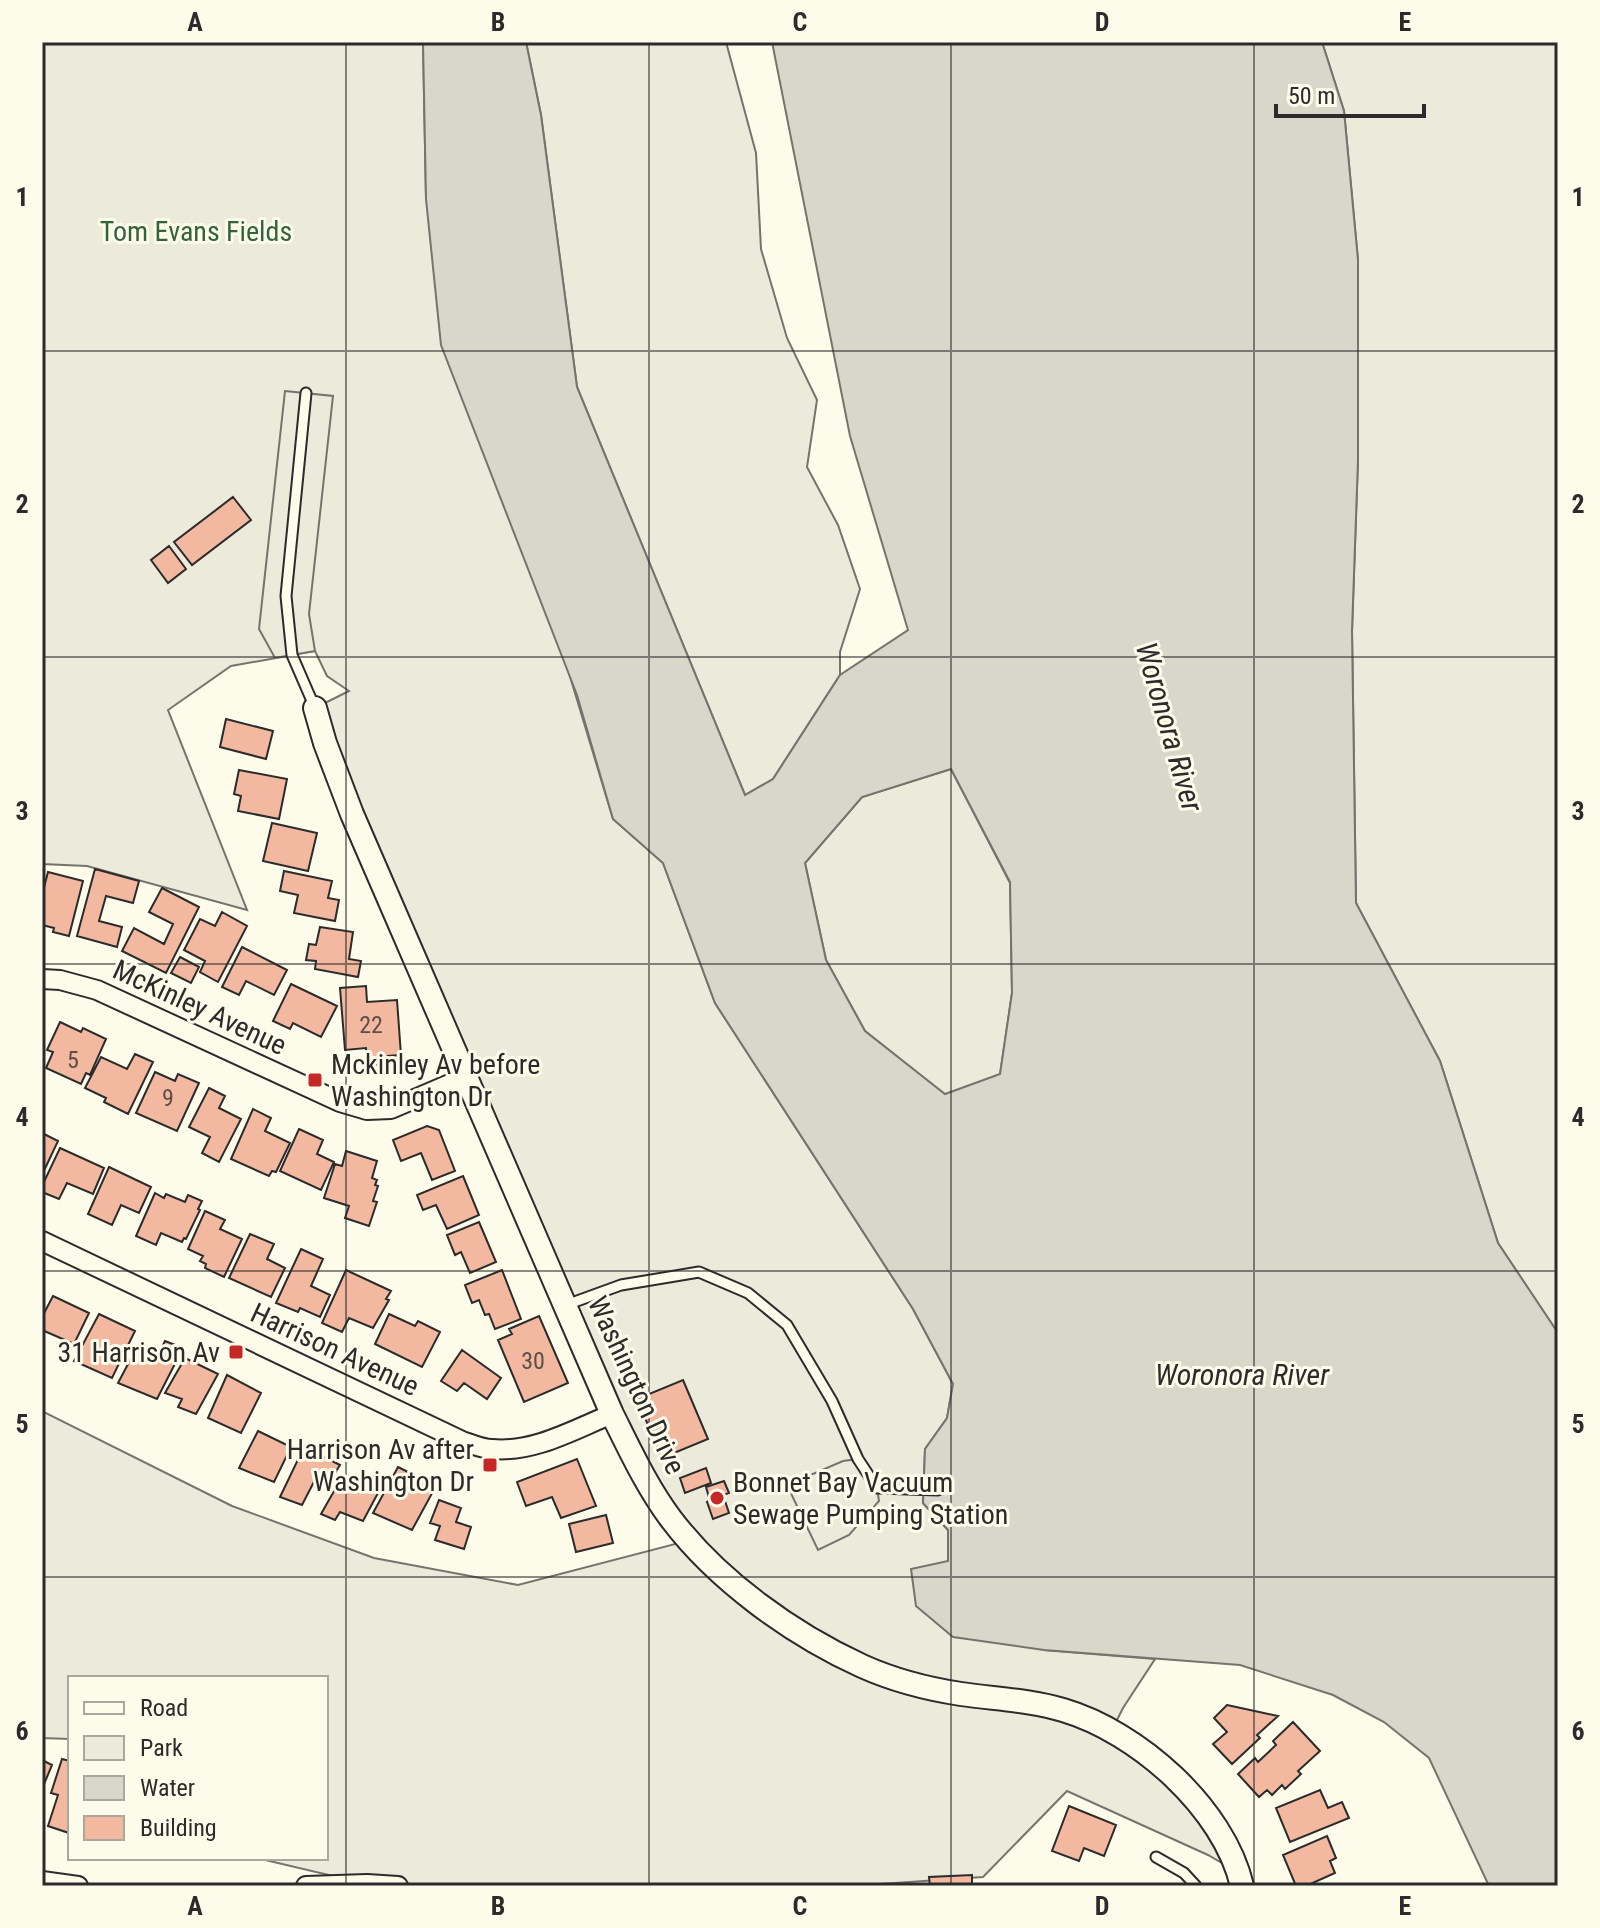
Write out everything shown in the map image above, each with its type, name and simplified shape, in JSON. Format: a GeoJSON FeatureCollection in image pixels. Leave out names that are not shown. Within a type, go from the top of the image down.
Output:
{"type":"FeatureCollection","features":[{"type":"Feature","properties":{"kind":"street","name":"Washington Drive"},"geometry":{"type":"LineString","coordinates":[[315,708],[352,814],[612,1414],[655,1495],[679,1530],[738,1588],[781,1621],[826,1649],[912,1684],[1063,1710],[1111,1730],[1164,1766],[1196,1799],[1219,1832],[1242,1886]]}},
{"type":"Feature","properties":{"kind":"street","name":"McKinley Avenue"},"geometry":{"type":"LineString","coordinates":[[42,979],[60,980],[97,990],[340,1102],[367,1110],[391,1109],[466,1077]]}},
{"type":"Feature","properties":{"kind":"street","name":"Harrison Avenue"},"geometry":{"type":"LineString","coordinates":[[42,1241],[462,1441],[490,1449],[515,1449],[538,1444],[612,1414]]}},
{"type":"Feature","properties":{"kind":"street"},"geometry":{"type":"LineString","coordinates":[[42,1881],[78,1886]]}},
{"type":"Feature","properties":{"kind":"street"},"geometry":{"type":"LineString","coordinates":[[306,1886],[398,1886]]}},
{"type":"Feature","properties":{"kind":"lane"},"geometry":{"type":"LineString","coordinates":[[306,393],[286,596],[292,655],[315,708]]}},
{"type":"Feature","properties":{"kind":"lane"},"geometry":{"type":"LineString","coordinates":[[566,1305],[621,1285],[699,1272],[748,1293],[787,1325],[832,1401],[858,1459],[877,1488],[938,1490]]}},
{"type":"Feature","properties":{"kind":"lane"},"geometry":{"type":"LineString","coordinates":[[1156,1857],[1184,1873],[1196,1886]]}},
{"type":"Feature","properties":{"kind":"green space","name":"Tom Evans Fields"},"geometry":{"type":"Polygon","coordinates":[[[42,42],[423,42],[426,199],[613,819],[663,863],[715,1003],[913,1309],[953,1384],[947,1418],[925,1449],[923,1503],[948,1530],[948,1562],[1044,1650],[1155,1659],[1112,1730],[1164,1766],[1239,1873],[1208,1855],[1067,1791],[983,1877],[850,1886],[367,1884],[265,1860],[328,1860],[328,1676],[68,1676],[68,1739],[42,1738],[42,1411],[232,1506],[374,1558],[518,1585],[687,1541],[655,1495],[315,708],[349,691],[327,676],[315,651],[231,666],[168,710],[247,910],[87,866],[42,864],[42,42]]]}},
{"type":"Feature","properties":{"kind":"green space"},"geometry":{"type":"Polygon","coordinates":[[[526,42],[726,42],[756,153],[761,249],[787,338],[817,400],[807,467],[838,525],[860,589],[840,652],[840,675],[773,779],[745,795],[577,387],[541,115],[526,42]]]}},
{"type":"Feature","properties":{"kind":"green space"},"geometry":{"type":"Polygon","coordinates":[[[1322,42],[1558,42],[1558,1333],[1498,1243],[1440,1061],[1356,903],[1352,631],[1358,460],[1358,260],[1344,111],[1322,42]]]}},
{"type":"Feature","properties":{"kind":"green space"},"geometry":{"type":"Polygon","coordinates":[[[951,769],[1010,883],[1012,993],[1000,1075],[945,1095],[865,1031],[826,960],[805,863],[862,797],[951,769]]]}},
{"type":"Feature","properties":{"kind":"shaded area"},"geometry":{"type":"Polygon","coordinates":[[[285,391],[333,396],[309,614],[315,651],[275,658],[259,629],[285,391]]]}},
{"type":"Feature","properties":{"kind":"shaded area"},"geometry":{"type":"Polygon","coordinates":[[[858,1459],[877,1488],[879,1501],[849,1535],[818,1550],[787,1485],[843,1461],[858,1459]]]}},
{"type":"Feature","properties":{"kind":"water","name":"Woronora River"},"geometry":{"type":"Polygon","coordinates":[[[423,42],[526,42],[541,115],[577,387],[745,795],[773,779],[840,675],[908,630],[850,436],[772,42],[1322,42],[1344,111],[1358,260],[1358,460],[1352,631],[1356,903],[1440,1061],[1498,1243],[1558,1333],[1558,1886],[1489,1886],[1429,1758],[1384,1722],[1333,1695],[1240,1665],[1044,1650],[953,1637],[916,1606],[911,1569],[948,1561],[948,1530],[923,1503],[925,1449],[947,1418],[953,1384],[913,1309],[715,1003],[663,863],[613,819],[577,695],[441,345],[426,199],[423,42]],[[951,769],[862,797],[805,863],[826,960],[865,1031],[945,1094],[1000,1074],[1012,993],[1010,882],[951,769]]]}},
{"type":"Feature","properties":{"kind":"building"},"geometry":{"type":"Polygon","coordinates":[[[233,497],[251,520],[192,565],[174,542],[233,497]]]}},
{"type":"Feature","properties":{"kind":"building"},"geometry":{"type":"Polygon","coordinates":[[[169,546],[186,569],[168,583],[151,560],[169,546]]]}},
{"type":"Feature","properties":{"kind":"building"},"geometry":{"type":"Polygon","coordinates":[[[226,719],[273,731],[266,759],[220,747],[226,719]]]}},
{"type":"Feature","properties":{"kind":"building"},"geometry":{"type":"Polygon","coordinates":[[[239,770],[287,779],[279,819],[238,811],[241,796],[234,794],[239,770]]]}},
{"type":"Feature","properties":{"kind":"building"},"geometry":{"type":"Polygon","coordinates":[[[272,823],[317,833],[308,871],[263,861],[272,823]]]}},
{"type":"Feature","properties":{"kind":"building"},"geometry":{"type":"Polygon","coordinates":[[[95,869],[139,881],[133,903],[106,896],[99,921],[122,927],[117,947],[77,936],[95,869]]]}},
{"type":"Feature","properties":{"kind":"building"},"geometry":{"type":"Polygon","coordinates":[[[284,871],[332,881],[328,898],[339,900],[335,921],[294,913],[298,895],[280,891],[284,871]]]}},
{"type":"Feature","properties":{"kind":"building"},"geometry":{"type":"Polygon","coordinates":[[[48,872],[83,881],[69,936],[42,925],[42,895],[48,872]]]}},
{"type":"Feature","properties":{"kind":"building"},"geometry":{"type":"Polygon","coordinates":[[[162,888],[199,907],[166,973],[122,951],[134,928],[164,944],[173,924],[149,912],[162,888]]]}},
{"type":"Feature","properties":{"kind":"building"},"geometry":{"type":"Polygon","coordinates":[[[222,912],[247,926],[218,982],[200,972],[205,961],[184,950],[200,919],[215,926],[222,912]]]}},
{"type":"Feature","properties":{"kind":"building"},"geometry":{"type":"Polygon","coordinates":[[[320,927],[353,932],[349,959],[361,961],[358,977],[315,969],[316,961],[306,960],[309,944],[316,945],[320,927]]]}},
{"type":"Feature","properties":{"kind":"building"},"geometry":{"type":"Polygon","coordinates":[[[242,947],[287,970],[274,995],[246,981],[239,995],[222,987],[242,947]]]}},
{"type":"Feature","properties":{"kind":"building"},"geometry":{"type":"Polygon","coordinates":[[[180,957],[199,967],[191,983],[171,973],[180,957]]]}},
{"type":"Feature","properties":{"kind":"building"},"geometry":{"type":"Polygon","coordinates":[[[291,984],[337,1006],[321,1037],[293,1023],[290,1029],[273,1021],[291,984]]]}},
{"type":"Feature","properties":{"kind":"building"},"geometry":{"type":"Polygon","coordinates":[[[366,986],[367,1002],[397,1000],[401,1055],[388,1056],[389,1064],[367,1065],[366,1048],[345,1050],[340,988],[366,986]]]}},
{"type":"Feature","properties":{"kind":"building"},"geometry":{"type":"Polygon","coordinates":[[[60,1022],[106,1039],[90,1075],[86,1073],[81,1084],[46,1068],[53,1052],[47,1050],[60,1022]]]}},
{"type":"Feature","properties":{"kind":"building"},"geometry":{"type":"Polygon","coordinates":[[[135,1054],[153,1062],[128,1114],[85,1088],[101,1057],[127,1069],[135,1054]]]}},
{"type":"Feature","properties":{"kind":"building"},"geometry":{"type":"Polygon","coordinates":[[[155,1072],[175,1081],[178,1074],[199,1083],[177,1131],[136,1113],[155,1072]]]}},
{"type":"Feature","properties":{"kind":"building"},"geometry":{"type":"Polygon","coordinates":[[[209,1088],[225,1096],[219,1108],[241,1119],[219,1162],[202,1153],[210,1137],[189,1127],[209,1088]]]}},
{"type":"Feature","properties":{"kind":"building"},"geometry":{"type":"Polygon","coordinates":[[[253,1109],[271,1118],[265,1131],[290,1143],[276,1172],[272,1171],[269,1176],[231,1159],[253,1109]]]}},
{"type":"Feature","properties":{"kind":"building"},"geometry":{"type":"Polygon","coordinates":[[[427,1126],[439,1130],[455,1171],[432,1180],[421,1153],[401,1161],[393,1140],[427,1126]]]}},
{"type":"Feature","properties":{"kind":"building"},"geometry":{"type":"Polygon","coordinates":[[[299,1129],[323,1140],[317,1154],[334,1162],[321,1190],[280,1171],[299,1129]]]}},
{"type":"Feature","properties":{"kind":"building"},"geometry":{"type":"Polygon","coordinates":[[[42,1133],[58,1141],[42,1175],[42,1133]]]}},
{"type":"Feature","properties":{"kind":"building"},"geometry":{"type":"Polygon","coordinates":[[[60,1148],[104,1168],[93,1194],[67,1183],[59,1199],[42,1192],[60,1148]]]}},
{"type":"Feature","properties":{"kind":"building"},"geometry":{"type":"Polygon","coordinates":[[[346,1151],[377,1161],[372,1178],[377,1180],[373,1201],[377,1202],[369,1226],[345,1218],[349,1206],[324,1198],[335,1164],[342,1166],[346,1151]]]}},
{"type":"Feature","properties":{"kind":"building"},"geometry":{"type":"Polygon","coordinates":[[[109,1167],[151,1187],[139,1213],[121,1205],[112,1225],[88,1214],[109,1167]]]}},
{"type":"Feature","properties":{"kind":"building"},"geometry":{"type":"Polygon","coordinates":[[[463,1176],[479,1215],[447,1229],[436,1205],[423,1210],[417,1195],[463,1176]]]}},
{"type":"Feature","properties":{"kind":"building"},"geometry":{"type":"Polygon","coordinates":[[[155,1193],[185,1202],[188,1195],[202,1201],[182,1242],[161,1233],[156,1245],[136,1236],[155,1193]]]}},
{"type":"Feature","properties":{"kind":"building"},"geometry":{"type":"Polygon","coordinates":[[[205,1211],[225,1220],[220,1229],[242,1239],[224,1277],[205,1268],[206,1264],[200,1261],[203,1256],[188,1249],[205,1211]]]}},
{"type":"Feature","properties":{"kind":"building"},"geometry":{"type":"Polygon","coordinates":[[[479,1222],[496,1262],[470,1273],[461,1252],[455,1255],[447,1235],[479,1222]]]}},
{"type":"Feature","properties":{"kind":"building"},"geometry":{"type":"Polygon","coordinates":[[[250,1234],[274,1244],[267,1259],[285,1268],[271,1297],[229,1278],[250,1234]]]}},
{"type":"Feature","properties":{"kind":"building"},"geometry":{"type":"Polygon","coordinates":[[[301,1249],[323,1259],[311,1286],[330,1295],[320,1317],[300,1308],[298,1312],[276,1303],[301,1249]]]}},
{"type":"Feature","properties":{"kind":"building"},"geometry":{"type":"Polygon","coordinates":[[[346,1270],[391,1291],[373,1328],[349,1318],[342,1332],[322,1323],[346,1270]]]}},
{"type":"Feature","properties":{"kind":"building"},"geometry":{"type":"Polygon","coordinates":[[[502,1270],[521,1319],[495,1329],[479,1300],[472,1303],[465,1285],[502,1270]]]}},
{"type":"Feature","properties":{"kind":"building"},"geometry":{"type":"Polygon","coordinates":[[[53,1296],[89,1313],[74,1344],[42,1330],[42,1317],[53,1296]]]}},
{"type":"Feature","properties":{"kind":"building"},"geometry":{"type":"Polygon","coordinates":[[[99,1314],[135,1331],[112,1378],[74,1361],[99,1314]]]}},
{"type":"Feature","properties":{"kind":"building"},"geometry":{"type":"Polygon","coordinates":[[[389,1314],[415,1326],[418,1321],[440,1332],[422,1367],[375,1344],[389,1314]]]}},
{"type":"Feature","properties":{"kind":"building"},"geometry":{"type":"Polygon","coordinates":[[[539,1316],[568,1383],[524,1402],[498,1340],[512,1334],[509,1329],[539,1316]]]}},
{"type":"Feature","properties":{"kind":"building"},"geometry":{"type":"Polygon","coordinates":[[[165,1341],[183,1348],[157,1399],[118,1383],[137,1347],[158,1355],[165,1341]]]}},
{"type":"Feature","properties":{"kind":"building"},"geometry":{"type":"Polygon","coordinates":[[[462,1350],[501,1378],[487,1399],[464,1383],[457,1391],[441,1381],[462,1350]]]}},
{"type":"Feature","properties":{"kind":"building"},"geometry":{"type":"Polygon","coordinates":[[[185,1358],[218,1374],[196,1414],[178,1407],[182,1399],[165,1393],[185,1358]]]}},
{"type":"Feature","properties":{"kind":"building"},"geometry":{"type":"Polygon","coordinates":[[[227,1375],[261,1393],[241,1433],[208,1418],[227,1375]]]}},
{"type":"Feature","properties":{"kind":"building"},"geometry":{"type":"Polygon","coordinates":[[[683,1380],[708,1439],[662,1458],[637,1399],[683,1380]]]}},
{"type":"Feature","properties":{"kind":"building"},"geometry":{"type":"Polygon","coordinates":[[[258,1431],[291,1447],[274,1482],[239,1468],[258,1431]]]}},
{"type":"Feature","properties":{"kind":"building"},"geometry":{"type":"Polygon","coordinates":[[[304,1447],[340,1465],[332,1478],[319,1472],[302,1505],[280,1497],[304,1447]]]}},
{"type":"Feature","properties":{"kind":"building"},"geometry":{"type":"Polygon","coordinates":[[[577,1459],[596,1506],[561,1518],[552,1497],[526,1506],[517,1482],[577,1459]]]}},
{"type":"Feature","properties":{"kind":"building"},"geometry":{"type":"Polygon","coordinates":[[[398,1467],[436,1486],[412,1530],[373,1513],[398,1467]]]}},
{"type":"Feature","properties":{"kind":"building"},"geometry":{"type":"Polygon","coordinates":[[[706,1468],[711,1483],[685,1493],[680,1478],[706,1468]]]}},
{"type":"Feature","properties":{"kind":"building"},"geometry":{"type":"Polygon","coordinates":[[[342,1477],[378,1493],[363,1521],[340,1512],[335,1520],[321,1514],[342,1477]]]}},
{"type":"Feature","properties":{"kind":"building","name":"Bonnet Bay Vacuum Sewage Pumping Station"},"geometry":{"type":"Polygon","coordinates":[[[724,1481],[729,1493],[723,1495],[729,1513],[713,1519],[706,1487],[724,1481]]]}},
{"type":"Feature","properties":{"kind":"building"},"geometry":{"type":"Polygon","coordinates":[[[439,1500],[461,1508],[456,1522],[471,1527],[464,1549],[435,1540],[440,1526],[430,1523],[439,1500]]]}},
{"type":"Feature","properties":{"kind":"building"},"geometry":{"type":"Polygon","coordinates":[[[606,1515],[613,1543],[576,1552],[569,1524],[606,1515]]]}},
{"type":"Feature","properties":{"kind":"building"},"geometry":{"type":"Polygon","coordinates":[[[1227,1705],[1278,1716],[1232,1764],[1213,1744],[1227,1732],[1214,1718],[1227,1705]]]}},
{"type":"Feature","properties":{"kind":"building"},"geometry":{"type":"Polygon","coordinates":[[[1293,1722],[1320,1751],[1298,1771],[1301,1774],[1285,1789],[1282,1785],[1272,1795],[1267,1790],[1259,1797],[1238,1774],[1255,1758],[1258,1762],[1276,1745],[1273,1741],[1293,1722]]]}},
{"type":"Feature","properties":{"kind":"building"},"geometry":{"type":"Polygon","coordinates":[[[62,1759],[68,1760],[68,1833],[48,1826],[58,1795],[51,1793],[62,1759]]]}},
{"type":"Feature","properties":{"kind":"building"},"geometry":{"type":"Polygon","coordinates":[[[42,1760],[52,1765],[42,1789],[42,1760]]]}},
{"type":"Feature","properties":{"kind":"building"},"geometry":{"type":"Polygon","coordinates":[[[1320,1790],[1328,1808],[1342,1802],[1349,1818],[1290,1842],[1276,1808],[1320,1790]]]}},
{"type":"Feature","properties":{"kind":"building"},"geometry":{"type":"Polygon","coordinates":[[[1069,1806],[1116,1825],[1104,1856],[1084,1848],[1079,1861],[1052,1851],[1069,1806]]]}},
{"type":"Feature","properties":{"kind":"building"},"geometry":{"type":"Polygon","coordinates":[[[1327,1836],[1336,1858],[1330,1861],[1335,1873],[1306,1886],[1296,1886],[1283,1855],[1327,1836]]]}},
{"type":"Feature","properties":{"kind":"building"},"geometry":{"type":"Polygon","coordinates":[[[972,1875],[972,1886],[930,1886],[929,1877],[972,1875]]]}},
{"type":"Feature","properties":{"kind":"place","name":"Mckinley Av before Washington Dr"},"geometry":{"type":"Point","coordinates":[315,1080]}},
{"type":"Feature","properties":{"kind":"place","name":"31 Harrison Av"},"geometry":{"type":"Point","coordinates":[236,1352]}},
{"type":"Feature","properties":{"kind":"place","name":"Harrison Av after Washington Dr"},"geometry":{"type":"Point","coordinates":[490,1465]}},
{"type":"Feature","properties":{"kind":"place","name":"Bonnet Bay Vacuum Sewage Pumping Station"},"geometry":{"type":"Point","coordinates":[717,1498]}}]}
